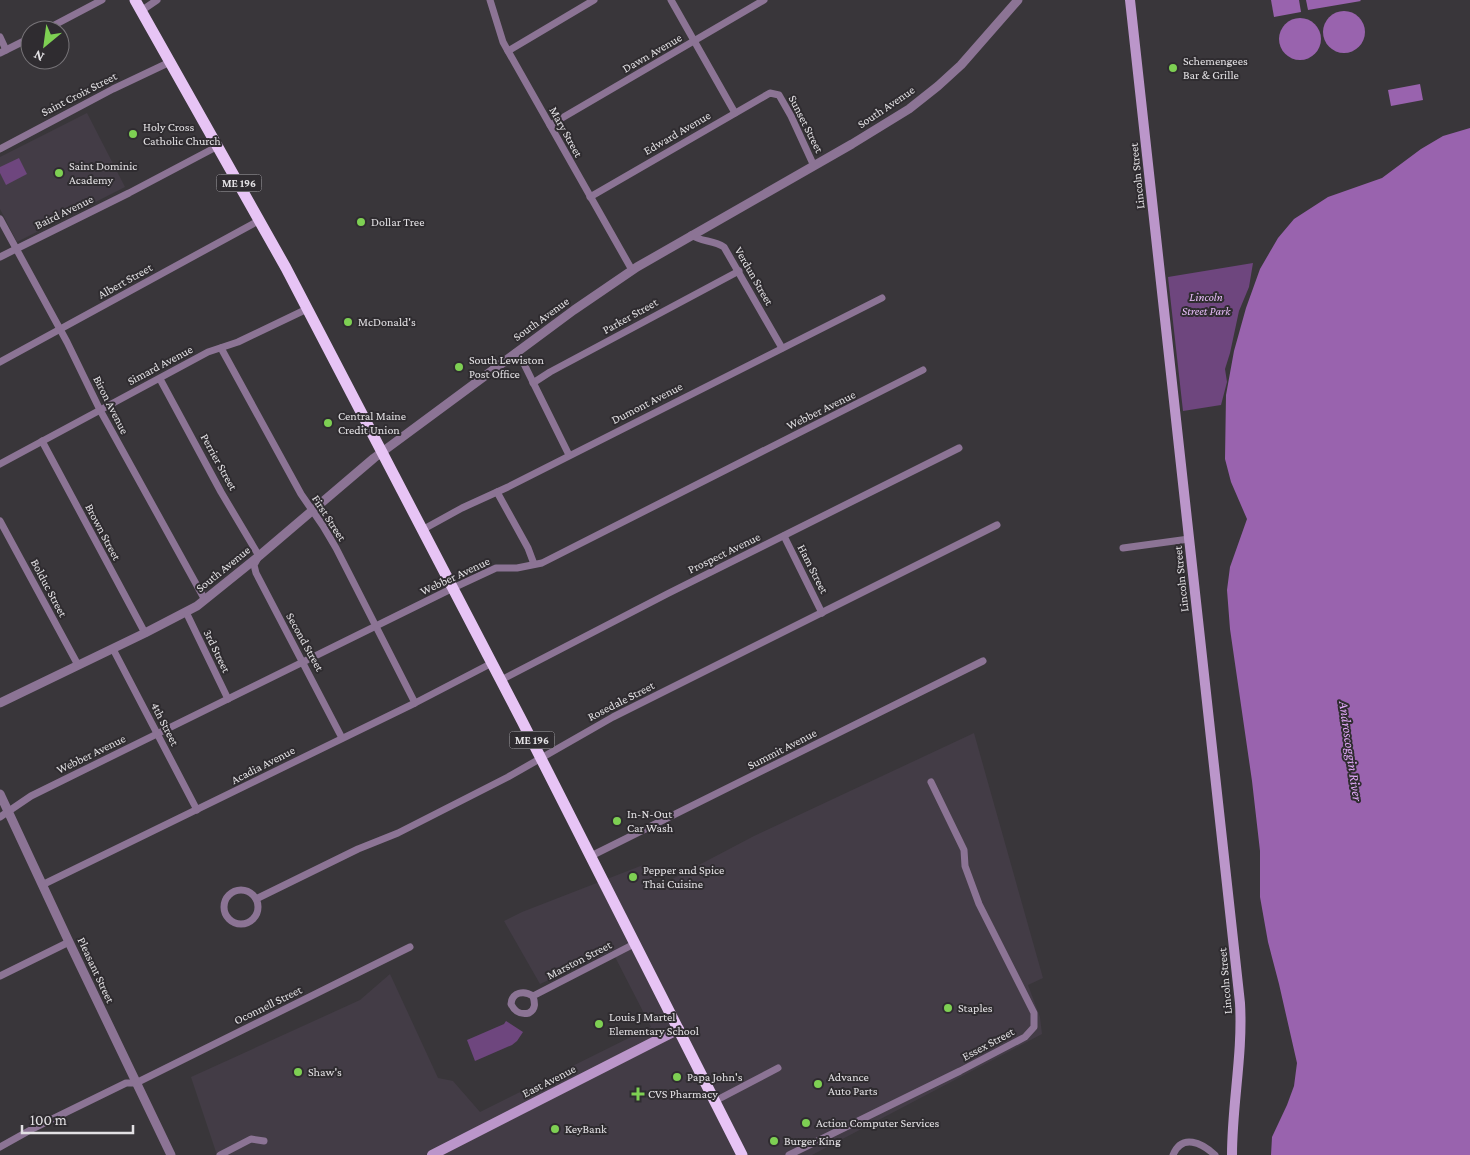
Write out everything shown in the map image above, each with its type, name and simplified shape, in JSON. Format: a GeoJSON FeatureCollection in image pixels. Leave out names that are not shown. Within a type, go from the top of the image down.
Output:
{"type":"FeatureCollection","features":[{"type":"Feature","properties":{"kind":"highway","name":"ME 196"},"geometry":{"type":"LineString","coordinates":[[135,0],[260,220],[307,309],[501,680],[742,1155]]}},
{"type":"Feature","properties":{"kind":"main road","name":"Lincoln Street"},"geometry":{"type":"LineString","coordinates":[[1130,0],[1240,1002],[1242,1031],[1235,1094],[1232,1155]]}},
{"type":"Feature","properties":{"kind":"main road","name":"East Avenue"},"geometry":{"type":"LineString","coordinates":[[432,1155],[679,1029]]}},
{"type":"Feature","properties":{"kind":"street"},"geometry":{"type":"LineString","coordinates":[[64,20],[102,0]]}},
{"type":"Feature","properties":{"kind":"street"},"geometry":{"type":"LineString","coordinates":[[141,11],[157,0]]}},
{"type":"Feature","properties":{"kind":"street","name":"Mary Street"},"geometry":{"type":"LineString","coordinates":[[490,0],[508,52],[632,270]]}},
{"type":"Feature","properties":{"kind":"street"},"geometry":{"type":"LineString","coordinates":[[508,52],[594,0]]}},
{"type":"Feature","properties":{"kind":"street"},"geometry":{"type":"LineString","coordinates":[[671,0],[735,113]]}},
{"type":"Feature","properties":{"kind":"street","name":"Dawn Avenue"},"geometry":{"type":"LineString","coordinates":[[550,124],[764,0]]}},
{"type":"Feature","properties":{"kind":"street","name":"South Avenue"},"geometry":{"type":"LineString","coordinates":[[0,703],[145,633],[205,600],[381,453],[515,353],[632,270],[893,120],[938,86],[987,37],[1018,0]]}},
{"type":"Feature","properties":{"kind":"street"},"geometry":{"type":"LineString","coordinates":[[0,37],[3,52],[20,43]]}},
{"type":"Feature","properties":{"kind":"street","name":"Saint Croix Street"},"geometry":{"type":"LineString","coordinates":[[0,149],[113,89],[170,62]]}},
{"type":"Feature","properties":{"kind":"street","name":"Edward Avenue"},"geometry":{"type":"LineString","coordinates":[[590,197],[770,93],[777,94]]}},
{"type":"Feature","properties":{"kind":"street","name":"Sunset Street"},"geometry":{"type":"LineString","coordinates":[[777,94],[786,107],[814,166]]}},
{"type":"Feature","properties":{"kind":"street","name":"Baird Avenue"},"geometry":{"type":"LineString","coordinates":[[0,257],[129,193],[218,146]]}},
{"type":"Feature","properties":{"kind":"street","name":"Biron Avenue"},"geometry":{"type":"LineString","coordinates":[[0,219],[60,330],[100,410],[205,600]]}},
{"type":"Feature","properties":{"kind":"street","name":"Albert Street"},"geometry":{"type":"LineString","coordinates":[[0,362],[260,220]]}},
{"type":"Feature","properties":{"kind":"street","name":"Verdun Street"},"geometry":{"type":"LineString","coordinates":[[691,235],[698,240],[718,243],[724,247],[782,348]]}},
{"type":"Feature","properties":{"kind":"street","name":"Parker Street"},"geometry":{"type":"LineString","coordinates":[[533,383],[739,271]]}},
{"type":"Feature","properties":{"kind":"street","name":"Dumont Avenue"},"geometry":{"type":"LineString","coordinates":[[422,530],[882,298]]}},
{"type":"Feature","properties":{"kind":"street","name":"Simard Avenue"},"geometry":{"type":"LineString","coordinates":[[0,464],[208,352],[221,348],[307,309]]}},
{"type":"Feature","properties":{"kind":"street","name":"First Street"},"geometry":{"type":"LineString","coordinates":[[221,348],[297,488],[324,526],[415,702]]}},
{"type":"Feature","properties":{"kind":"street"},"geometry":{"type":"LineString","coordinates":[[515,353],[524,364],[569,455]]}},
{"type":"Feature","properties":{"kind":"street","name":"Webber Avenue"},"geometry":{"type":"LineString","coordinates":[[4,814],[30,796],[453,588],[496,568],[517,568],[542,563],[923,370]]}},
{"type":"Feature","properties":{"kind":"street","name":"Perrier Street"},"geometry":{"type":"LineString","coordinates":[[160,379],[221,492],[259,556]]}},
{"type":"Feature","properties":{"kind":"street","name":"Brown Street"},"geometry":{"type":"LineString","coordinates":[[42,441],[145,633]]}},
{"type":"Feature","properties":{"kind":"street","name":"Prospect Avenue"},"geometry":{"type":"LineString","coordinates":[[501,680],[667,594],[959,448]]}},
{"type":"Feature","properties":{"kind":"street"},"geometry":{"type":"LineString","coordinates":[[497,492],[528,548],[534,564]]}},
{"type":"Feature","properties":{"kind":"street","name":"Bolduc Street"},"geometry":{"type":"LineString","coordinates":[[0,522],[78,665]]}},
{"type":"Feature","properties":{"kind":"street","name":"Rosedale Street"},"geometry":{"type":"LineString","coordinates":[[256,899],[358,849],[398,833],[508,777],[613,717],[997,524]]}},
{"type":"Feature","properties":{"kind":"street","name":"Ham Street"},"geometry":{"type":"LineString","coordinates":[[784,536],[822,613]]}},
{"type":"Feature","properties":{"kind":"street"},"geometry":{"type":"LineString","coordinates":[[1123,548],[1189,540]]}},
{"type":"Feature","properties":{"kind":"street","name":"Second Street"},"geometry":{"type":"LineString","coordinates":[[259,556],[254,565],[256,573],[342,738]]}},
{"type":"Feature","properties":{"kind":"street","name":"3rd Street"},"geometry":{"type":"LineString","coordinates":[[186,612],[228,699]]}},
{"type":"Feature","properties":{"kind":"street","name":"4th Street"},"geometry":{"type":"LineString","coordinates":[[113,649],[197,810]]}},
{"type":"Feature","properties":{"kind":"street","name":"Summit Avenue"},"geometry":{"type":"LineString","coordinates":[[591,856],[982,661]]}},
{"type":"Feature","properties":{"kind":"street","name":"Acadia Avenue"},"geometry":{"type":"LineString","coordinates":[[42,885],[492,663]]}},
{"type":"Feature","properties":{"kind":"street","name":"Essex Street"},"geometry":{"type":"LineString","coordinates":[[789,1155],[968,1067],[1025,1037],[1034,1027],[1034,1012],[979,904],[965,866],[964,850],[931,782]]}},
{"type":"Feature","properties":{"kind":"street","name":"Pleasant Street"},"geometry":{"type":"LineString","coordinates":[[0,794],[4,814],[42,885],[171,1155]]}},
{"type":"Feature","properties":{"kind":"street"},"geometry":{"type":"LineString","coordinates":[[244,890],[256,899],[258,904],[256,915],[248,923],[232,922],[225,913],[226,898],[234,891],[244,890]]}},
{"type":"Feature","properties":{"kind":"street"},"geometry":{"type":"LineString","coordinates":[[0,976],[69,942]]}},
{"type":"Feature","properties":{"kind":"street","name":"Marston Street"},"geometry":{"type":"LineString","coordinates":[[533,996],[636,943]]}},
{"type":"Feature","properties":{"kind":"street","name":"Oconnell Street"},"geometry":{"type":"LineString","coordinates":[[0,1147],[126,1083],[136,1084],[410,946]]}},
{"type":"Feature","properties":{"kind":"street"},"geometry":{"type":"LineString","coordinates":[[715,1101],[778,1068]]}},
{"type":"Feature","properties":{"kind":"street"},"geometry":{"type":"LineString","coordinates":[[220,1155],[251,1139],[264,1141]]}},
{"type":"Feature","properties":{"kind":"street"},"geometry":{"type":"LineString","coordinates":[[1173,1155],[1181,1144],[1195,1142],[1205,1146],[1215,1155]]}},
{"type":"Feature","properties":{"kind":"shaded area","name":"Saint Dominic Academy"},"geometry":{"type":"Polygon","coordinates":[[[87,113],[125,187],[17,242],[0,209],[0,157],[87,113]]]}},
{"type":"Feature","properties":{"kind":"shaded area"},"geometry":{"type":"Polygon","coordinates":[[[974,733],[1043,978],[1028,985],[1040,1017],[1042,1034],[812,1155],[217,1155],[191,1077],[360,1000],[390,974],[438,1078],[453,1081],[480,1112],[651,1027],[612,951],[540,984],[504,921],[522,912],[643,865],[659,886],[754,836],[974,733]]]}},
{"type":"Feature","properties":{"kind":"green space"},"geometry":{"type":"Polygon","coordinates":[[[19,158],[27,174],[6,185],[0,173],[0,167],[19,158]]]}},
{"type":"Feature","properties":{"kind":"green space","name":"Lincoln Street Park"},"geometry":{"type":"Polygon","coordinates":[[[1253,263],[1249,287],[1239,311],[1225,369],[1227,382],[1221,405],[1183,411],[1168,277],[1253,263]]]}},
{"type":"Feature","properties":{"kind":"green space"},"geometry":{"type":"Polygon","coordinates":[[[506,1021],[523,1032],[517,1041],[475,1061],[467,1040],[504,1024],[506,1021]]]}},
{"type":"Feature","properties":{"kind":"water"},"geometry":{"type":"Polygon","coordinates":[[[1271,0],[1299,0],[1301,12],[1274,17],[1271,0]]]}},
{"type":"Feature","properties":{"kind":"water"},"geometry":{"type":"Polygon","coordinates":[[[1306,0],[1360,0],[1361,1],[1308,10],[1306,0]]]}},
{"type":"Feature","properties":{"kind":"water"},"geometry":{"type":"Polygon","coordinates":[[[1344,11],[1359,17],[1365,32],[1359,47],[1344,53],[1329,47],[1323,32],[1329,17],[1344,11]]]}},
{"type":"Feature","properties":{"kind":"water"},"geometry":{"type":"Polygon","coordinates":[[[1300,18],[1315,24],[1321,39],[1315,54],[1300,60],[1285,54],[1279,39],[1285,24],[1300,18]]]}},
{"type":"Feature","properties":{"kind":"water"},"geometry":{"type":"Polygon","coordinates":[[[1420,84],[1423,100],[1391,106],[1388,90],[1420,84]]]}},
{"type":"Feature","properties":{"kind":"water","name":"Androscoggin River"},"geometry":{"type":"Polygon","coordinates":[[[1470,128],[1470,1155],[1271,1155],[1272,1137],[1294,1086],[1297,1063],[1268,942],[1260,897],[1260,851],[1230,629],[1227,590],[1230,567],[1247,519],[1231,482],[1225,459],[1226,395],[1234,351],[1246,308],[1260,269],[1278,238],[1294,219],[1328,197],[1382,178],[1421,149],[1443,136],[1470,128]]]}},
{"type":"Feature","properties":{"kind":"place","name":"Schemengees Bar & Grille"},"geometry":{"type":"Point","coordinates":[1173,68]}},
{"type":"Feature","properties":{"kind":"place","name":"Holy Cross Catholic Church"},"geometry":{"type":"Point","coordinates":[133,134]}},
{"type":"Feature","properties":{"kind":"place","name":"Saint Dominic Academy"},"geometry":{"type":"Point","coordinates":[59,173]}},
{"type":"Feature","properties":{"kind":"place","name":"Dollar Tree"},"geometry":{"type":"Point","coordinates":[361,222]}},
{"type":"Feature","properties":{"kind":"place","name":"McDonald's"},"geometry":{"type":"Point","coordinates":[348,322]}},
{"type":"Feature","properties":{"kind":"place","name":"South Lewiston Post Office"},"geometry":{"type":"Point","coordinates":[459,367]}},
{"type":"Feature","properties":{"kind":"place","name":"Central Maine Credit Union"},"geometry":{"type":"Point","coordinates":[328,423]}},
{"type":"Feature","properties":{"kind":"place","name":"In-N-Out Car Wash"},"geometry":{"type":"Point","coordinates":[617,821]}},
{"type":"Feature","properties":{"kind":"place","name":"Pepper and Spice Thai Cuisine"},"geometry":{"type":"Point","coordinates":[633,877]}},
{"type":"Feature","properties":{"kind":"place","name":"Staples"},"geometry":{"type":"Point","coordinates":[948,1008]}},
{"type":"Feature","properties":{"kind":"place","name":"Louis J Martel Elementary School"},"geometry":{"type":"Point","coordinates":[599,1024]}},
{"type":"Feature","properties":{"kind":"place","name":"Shaw's"},"geometry":{"type":"Point","coordinates":[298,1072]}},
{"type":"Feature","properties":{"kind":"place","name":"Papa John's"},"geometry":{"type":"Point","coordinates":[677,1077]}},
{"type":"Feature","properties":{"kind":"place","name":"Advance Auto Parts"},"geometry":{"type":"Point","coordinates":[818,1084]}},
{"type":"Feature","properties":{"kind":"place","name":"CVS Pharmacy"},"geometry":{"type":"Point","coordinates":[638,1094]}},
{"type":"Feature","properties":{"kind":"place","name":"Action Computer Services"},"geometry":{"type":"Point","coordinates":[806,1123]}},
{"type":"Feature","properties":{"kind":"place","name":"KeyBank"},"geometry":{"type":"Point","coordinates":[555,1129]}},
{"type":"Feature","properties":{"kind":"place","name":"Burger King"},"geometry":{"type":"Point","coordinates":[774,1141]}}]}
